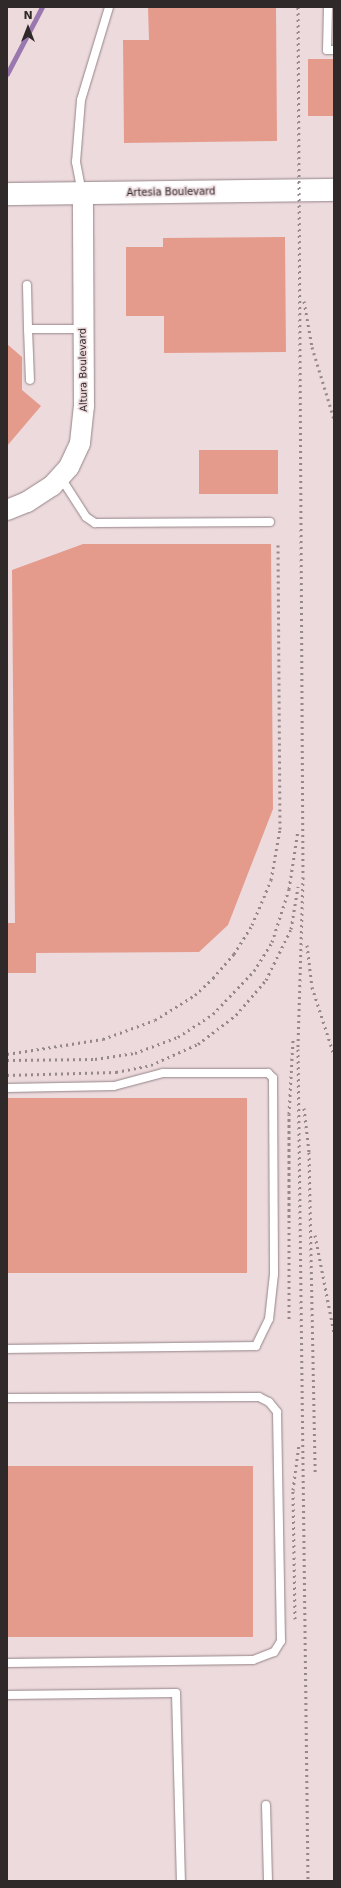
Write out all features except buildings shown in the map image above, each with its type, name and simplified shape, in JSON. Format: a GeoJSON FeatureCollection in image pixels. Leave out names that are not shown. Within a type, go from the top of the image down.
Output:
{"type":"FeatureCollection","features":[{"type":"Feature","properties":{"kind":"main road","name":"Artesia Boulevard"},"geometry":{"type":"LineString","coordinates":[[7,194],[334,190]]}},
{"type":"Feature","properties":{"kind":"street","name":"Altura Boulevard"},"geometry":{"type":"LineString","coordinates":[[7,510],[27,502],[61,478],[76,455],[83,428],[83,193]]}},
{"type":"Feature","properties":{"kind":"lane"},"geometry":{"type":"LineString","coordinates":[[83,193],[76,162],[81,100],[108,7]]}},
{"type":"Feature","properties":{"kind":"lane"},"geometry":{"type":"LineString","coordinates":[[328,7],[327,50],[334,50]]}},
{"type":"Feature","properties":{"kind":"lane"},"geometry":{"type":"LineString","coordinates":[[27,285],[30,380]]}},
{"type":"Feature","properties":{"kind":"lane"},"geometry":{"type":"LineString","coordinates":[[28,329],[82,329]]}},
{"type":"Feature","properties":{"kind":"lane"},"geometry":{"type":"LineString","coordinates":[[61,478],[86,517],[95,523],[270,522]]}},
{"type":"Feature","properties":{"kind":"lane"},"geometry":{"type":"LineString","coordinates":[[7,1088],[114,1086],[163,1073],[268,1073],[273,1078],[274,1274],[269,1319],[256,1346],[7,1349]]}},
{"type":"Feature","properties":{"kind":"lane"},"geometry":{"type":"LineString","coordinates":[[7,1398],[259,1397],[269,1402],[277,1412],[281,1641],[274,1652],[253,1660],[7,1663]]}},
{"type":"Feature","properties":{"kind":"lane"},"geometry":{"type":"LineString","coordinates":[[7,1695],[176,1693],[181,1881]]}},
{"type":"Feature","properties":{"kind":"lane"},"geometry":{"type":"LineString","coordinates":[[266,1805],[268,1881]]}},
{"type":"Feature","properties":{"kind":"waterway"},"geometry":{"type":"LineString","coordinates":[[7,74],[42,7]]}},
{"type":"Feature","properties":{"kind":"railway"},"geometry":{"type":"LineString","coordinates":[[298,7],[303,877],[298,1049],[308,1881]]}},
{"type":"Feature","properties":{"kind":"railway"},"geometry":{"type":"LineString","coordinates":[[304,301],[312,347],[334,419]]}},
{"type":"Feature","properties":{"kind":"railway"},"geometry":{"type":"LineString","coordinates":[[7,1054],[103,1039],[155,1020],[195,995],[213,978],[234,954],[252,925],[271,880],[280,829],[278,545]]}},
{"type":"Feature","properties":{"kind":"railway"},"geometry":{"type":"LineString","coordinates":[[7,1060],[95,1059],[135,1053],[178,1037],[213,1014],[254,971],[272,942],[289,889],[298,830]]}},
{"type":"Feature","properties":{"kind":"railway"},"geometry":{"type":"LineString","coordinates":[[7,1075],[116,1072],[151,1065],[198,1044],[236,1015],[266,980],[291,929],[298,887]]}},
{"type":"Feature","properties":{"kind":"railway"},"geometry":{"type":"LineString","coordinates":[[307,945],[312,987],[334,1055]]}},
{"type":"Feature","properties":{"kind":"railway"},"geometry":{"type":"LineString","coordinates":[[289,1319],[289,1114],[293,1039]]}},
{"type":"Feature","properties":{"kind":"railway"},"geometry":{"type":"LineString","coordinates":[[304,1108],[309,1152],[315,1472]]}},
{"type":"Feature","properties":{"kind":"railway"},"geometry":{"type":"LineString","coordinates":[[315,1235],[334,1333]]}},
{"type":"Feature","properties":{"kind":"railway"},"geometry":{"type":"LineString","coordinates":[[295,1619],[293,1490],[299,1444]]}}]}
